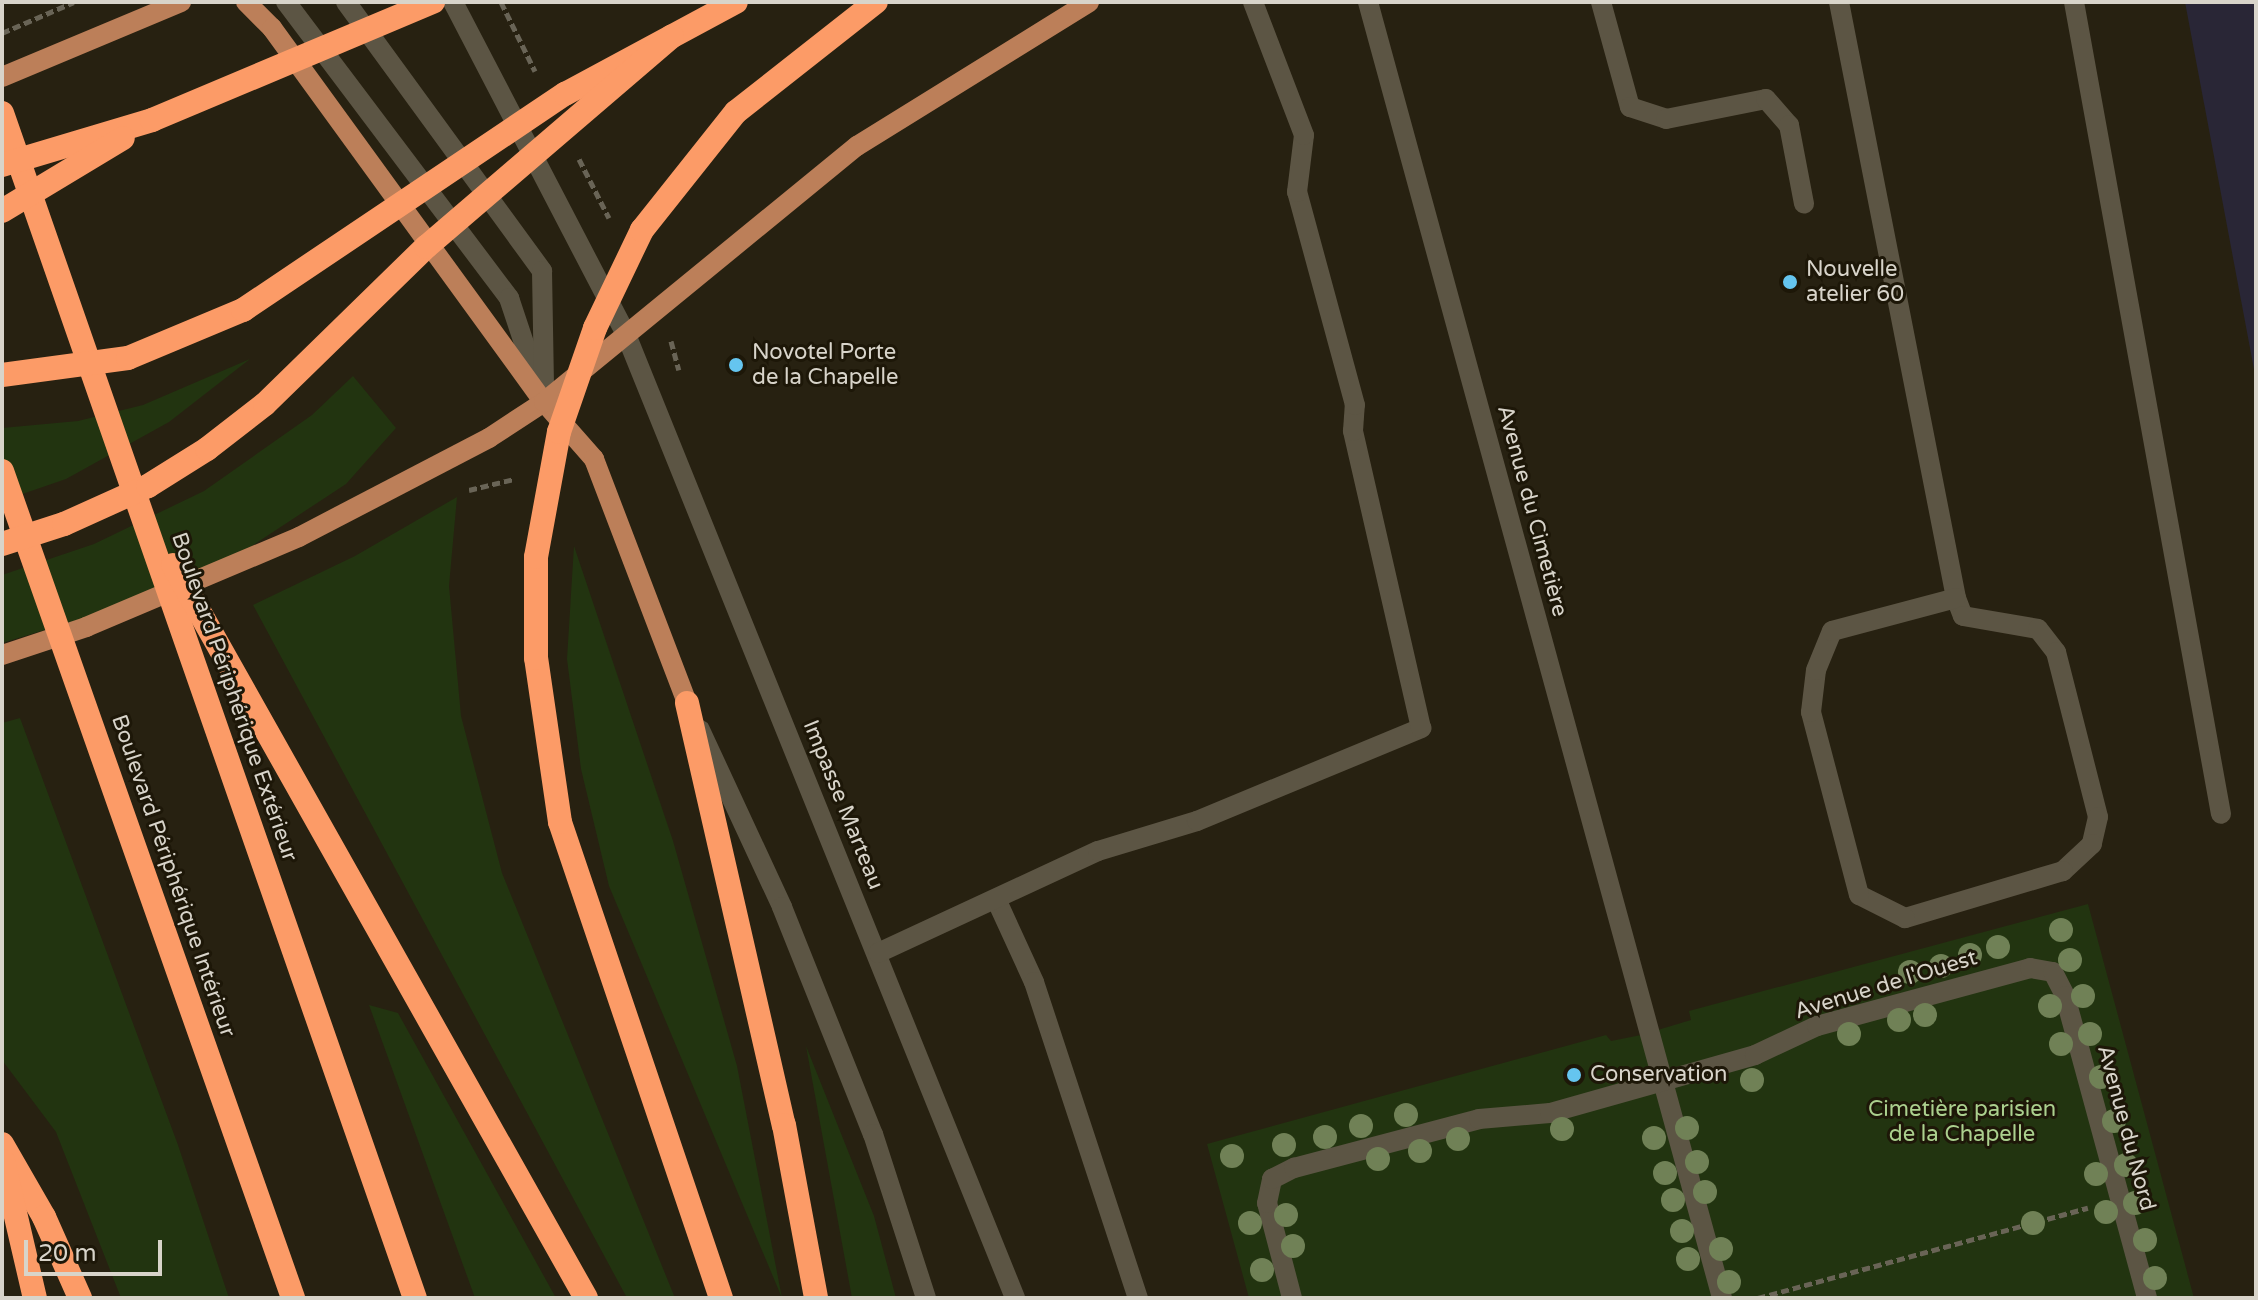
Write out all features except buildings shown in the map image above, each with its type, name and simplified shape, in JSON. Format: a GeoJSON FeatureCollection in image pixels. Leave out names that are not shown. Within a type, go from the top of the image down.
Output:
{"type":"FeatureCollection","features":[{"type":"Feature","properties":{"kind":"highway"},"geometry":{"type":"LineString","coordinates":[[2,165],[152,120],[433,2]]}},
{"type":"Feature","properties":{"kind":"highway"},"geometry":{"type":"LineString","coordinates":[[2,375],[142,353],[205,330],[281,287],[517,124],[736,2]]}},
{"type":"Feature","properties":{"kind":"highway"},"geometry":{"type":"LineString","coordinates":[[721,1298],[560,822],[536,636],[536,557],[559,432],[595,328],[642,230],[736,112],[876,2]]}},
{"type":"Feature","properties":{"kind":"highway"},"geometry":{"type":"LineString","coordinates":[[2,544],[64,524],[148,486],[265,404],[426,247],[672,36]]}},
{"type":"Feature","properties":{"kind":"highway","name":"Boulevard Périphérique Extérieur"},"geometry":{"type":"LineString","coordinates":[[2,113],[415,1298]]}},
{"type":"Feature","properties":{"kind":"highway"},"geometry":{"type":"LineString","coordinates":[[2,211],[152,120]]}},
{"type":"Feature","properties":{"kind":"highway","name":"Boulevard Périphérique Intérieur"},"geometry":{"type":"LineString","coordinates":[[2,471],[117,790],[293,1298]]}},
{"type":"Feature","properties":{"kind":"highway"},"geometry":{"type":"LineString","coordinates":[[141,507],[586,1298]]}},
{"type":"Feature","properties":{"kind":"highway"},"geometry":{"type":"LineString","coordinates":[[687,703],[784,1125],[816,1298]]}},
{"type":"Feature","properties":{"kind":"highway"},"geometry":{"type":"LineString","coordinates":[[2,1144],[44,1217],[80,1298]]}},
{"type":"Feature","properties":{"kind":"highway"},"geometry":{"type":"LineString","coordinates":[[2,1158],[35,1298]]}},
{"type":"Feature","properties":{"kind":"main road"},"geometry":{"type":"LineString","coordinates":[[2,77],[181,2]]}},
{"type":"Feature","properties":{"kind":"main road"},"geometry":{"type":"LineString","coordinates":[[246,2],[281,40],[544,402],[594,459],[687,703]]}},
{"type":"Feature","properties":{"kind":"main road"},"geometry":{"type":"LineString","coordinates":[[2,655],[86,627],[299,537],[428,473],[544,402],[625,332],[857,146],[1089,2]]}},
{"type":"Feature","properties":{"kind":"street"},"geometry":{"type":"LineString","coordinates":[[286,2],[509,298],[544,402]]}},
{"type":"Feature","properties":{"kind":"street"},"geometry":{"type":"LineString","coordinates":[[346,2],[542,271],[544,402]]}},
{"type":"Feature","properties":{"kind":"street","name":"Impasse Marteau"},"geometry":{"type":"LineString","coordinates":[[453,2],[625,332],[1015,1298]]}},
{"type":"Feature","properties":{"kind":"street"},"geometry":{"type":"LineString","coordinates":[[878,953],[1098,851],[1197,821],[1421,728],[1353,431],[1355,405],[1297,192],[1304,135],[1253,2]]}},
{"type":"Feature","properties":{"kind":"street","name":"Avenue du Cimetière"},"geometry":{"type":"LineString","coordinates":[[1368,2],[1722,1298]]}},
{"type":"Feature","properties":{"kind":"street"},"geometry":{"type":"LineString","coordinates":[[1601,2],[1630,107],[1666,119],[1766,99],[1789,125],[1804,204]]}},
{"type":"Feature","properties":{"kind":"street"},"geometry":{"type":"LineString","coordinates":[[1839,2],[1956,598],[1963,616],[2038,629],[2056,652],[2098,817],[2092,844],[2063,871],[1905,918],[1859,895],[1811,712],[1816,670],[1832,631],[1956,598]]}},
{"type":"Feature","properties":{"kind":"street"},"geometry":{"type":"LineString","coordinates":[[2074,2],[2221,814]]}},
{"type":"Feature","properties":{"kind":"street"},"geometry":{"type":"LineString","coordinates":[[687,703],[788,921],[873,1134],[926,1298]]}},
{"type":"Feature","properties":{"kind":"street"},"geometry":{"type":"LineString","coordinates":[[996,899],[1034,982],[1138,1298]]}},
{"type":"Feature","properties":{"kind":"street","name":"Avenue de l'Ouest"},"geometry":{"type":"LineString","coordinates":[[1292,1298],[1267,1203],[1272,1179],[1294,1168],[1479,1119],[1550,1113],[1755,1055],[1817,1026],[2030,968],[2053,972]]}},
{"type":"Feature","properties":{"kind":"street","name":"Avenue du Nord"},"geometry":{"type":"LineString","coordinates":[[2053,972],[2065,996],[2147,1298]]}},
{"type":"Feature","properties":{"kind":"path"},"geometry":{"type":"LineString","coordinates":[[2,33],[74,2]]}},
{"type":"Feature","properties":{"kind":"path"},"geometry":{"type":"LineString","coordinates":[[1758,1298],[2120,1199]]}},
{"type":"Feature","properties":{"kind":"shaded area"},"geometry":{"type":"Polygon","coordinates":[[[2185,2],[2256,2],[2256,380],[2185,2]]]}},
{"type":"Feature","properties":{"kind":"green space"},"geometry":{"type":"Polygon","coordinates":[[[250,359],[169,422],[66,479],[2,501],[2,428],[78,421],[143,405],[250,359]]]}},
{"type":"Feature","properties":{"kind":"green space"},"geometry":{"type":"Polygon","coordinates":[[[353,376],[396,428],[346,484],[232,559],[117,608],[2,643],[2,575],[94,544],[204,491],[312,415],[353,376]]]}},
{"type":"Feature","properties":{"kind":"green space"},"geometry":{"type":"Polygon","coordinates":[[[457,497],[449,586],[461,716],[502,873],[675,1298],[627,1298],[253,605],[355,556],[457,497]]]}},
{"type":"Feature","properties":{"kind":"green space"},"geometry":{"type":"Polygon","coordinates":[[[574,546],[673,841],[737,1066],[782,1298],[609,886],[581,769],[567,659],[574,546]]]}},
{"type":"Feature","properties":{"kind":"green space"},"geometry":{"type":"Polygon","coordinates":[[[20,718],[178,1145],[229,1298],[121,1298],[56,1132],[2,1060],[2,723],[20,718]]]}},
{"type":"Feature","properties":{"kind":"green space","name":"Cimetière parisien de la Chapelle"},"geometry":{"type":"Polygon","coordinates":[[[2088,904],[2194,1298],[1249,1298],[1207,1144],[1606,1035],[1611,1041],[1641,1035],[1691,1020],[1689,1011],[2088,904]]]}},
{"type":"Feature","properties":{"kind":"green space"},"geometry":{"type":"Polygon","coordinates":[[[369,1005],[398,1013],[556,1298],[475,1298],[369,1005]]]}},
{"type":"Feature","properties":{"kind":"green space"},"geometry":{"type":"Polygon","coordinates":[[[806,1046],[874,1216],[896,1298],[852,1298],[806,1046]]]}},
{"type":"Feature","properties":{"kind":"place","name":"Nouvelle atelier 60"},"geometry":{"type":"Point","coordinates":[1790,282]}},
{"type":"Feature","properties":{"kind":"place","name":"Novotel Porte de la Chapelle"},"geometry":{"type":"Point","coordinates":[736,365]}},
{"type":"Feature","properties":{"kind":"place","name":"Conservation"},"geometry":{"type":"Point","coordinates":[1574,1075]}}]}
